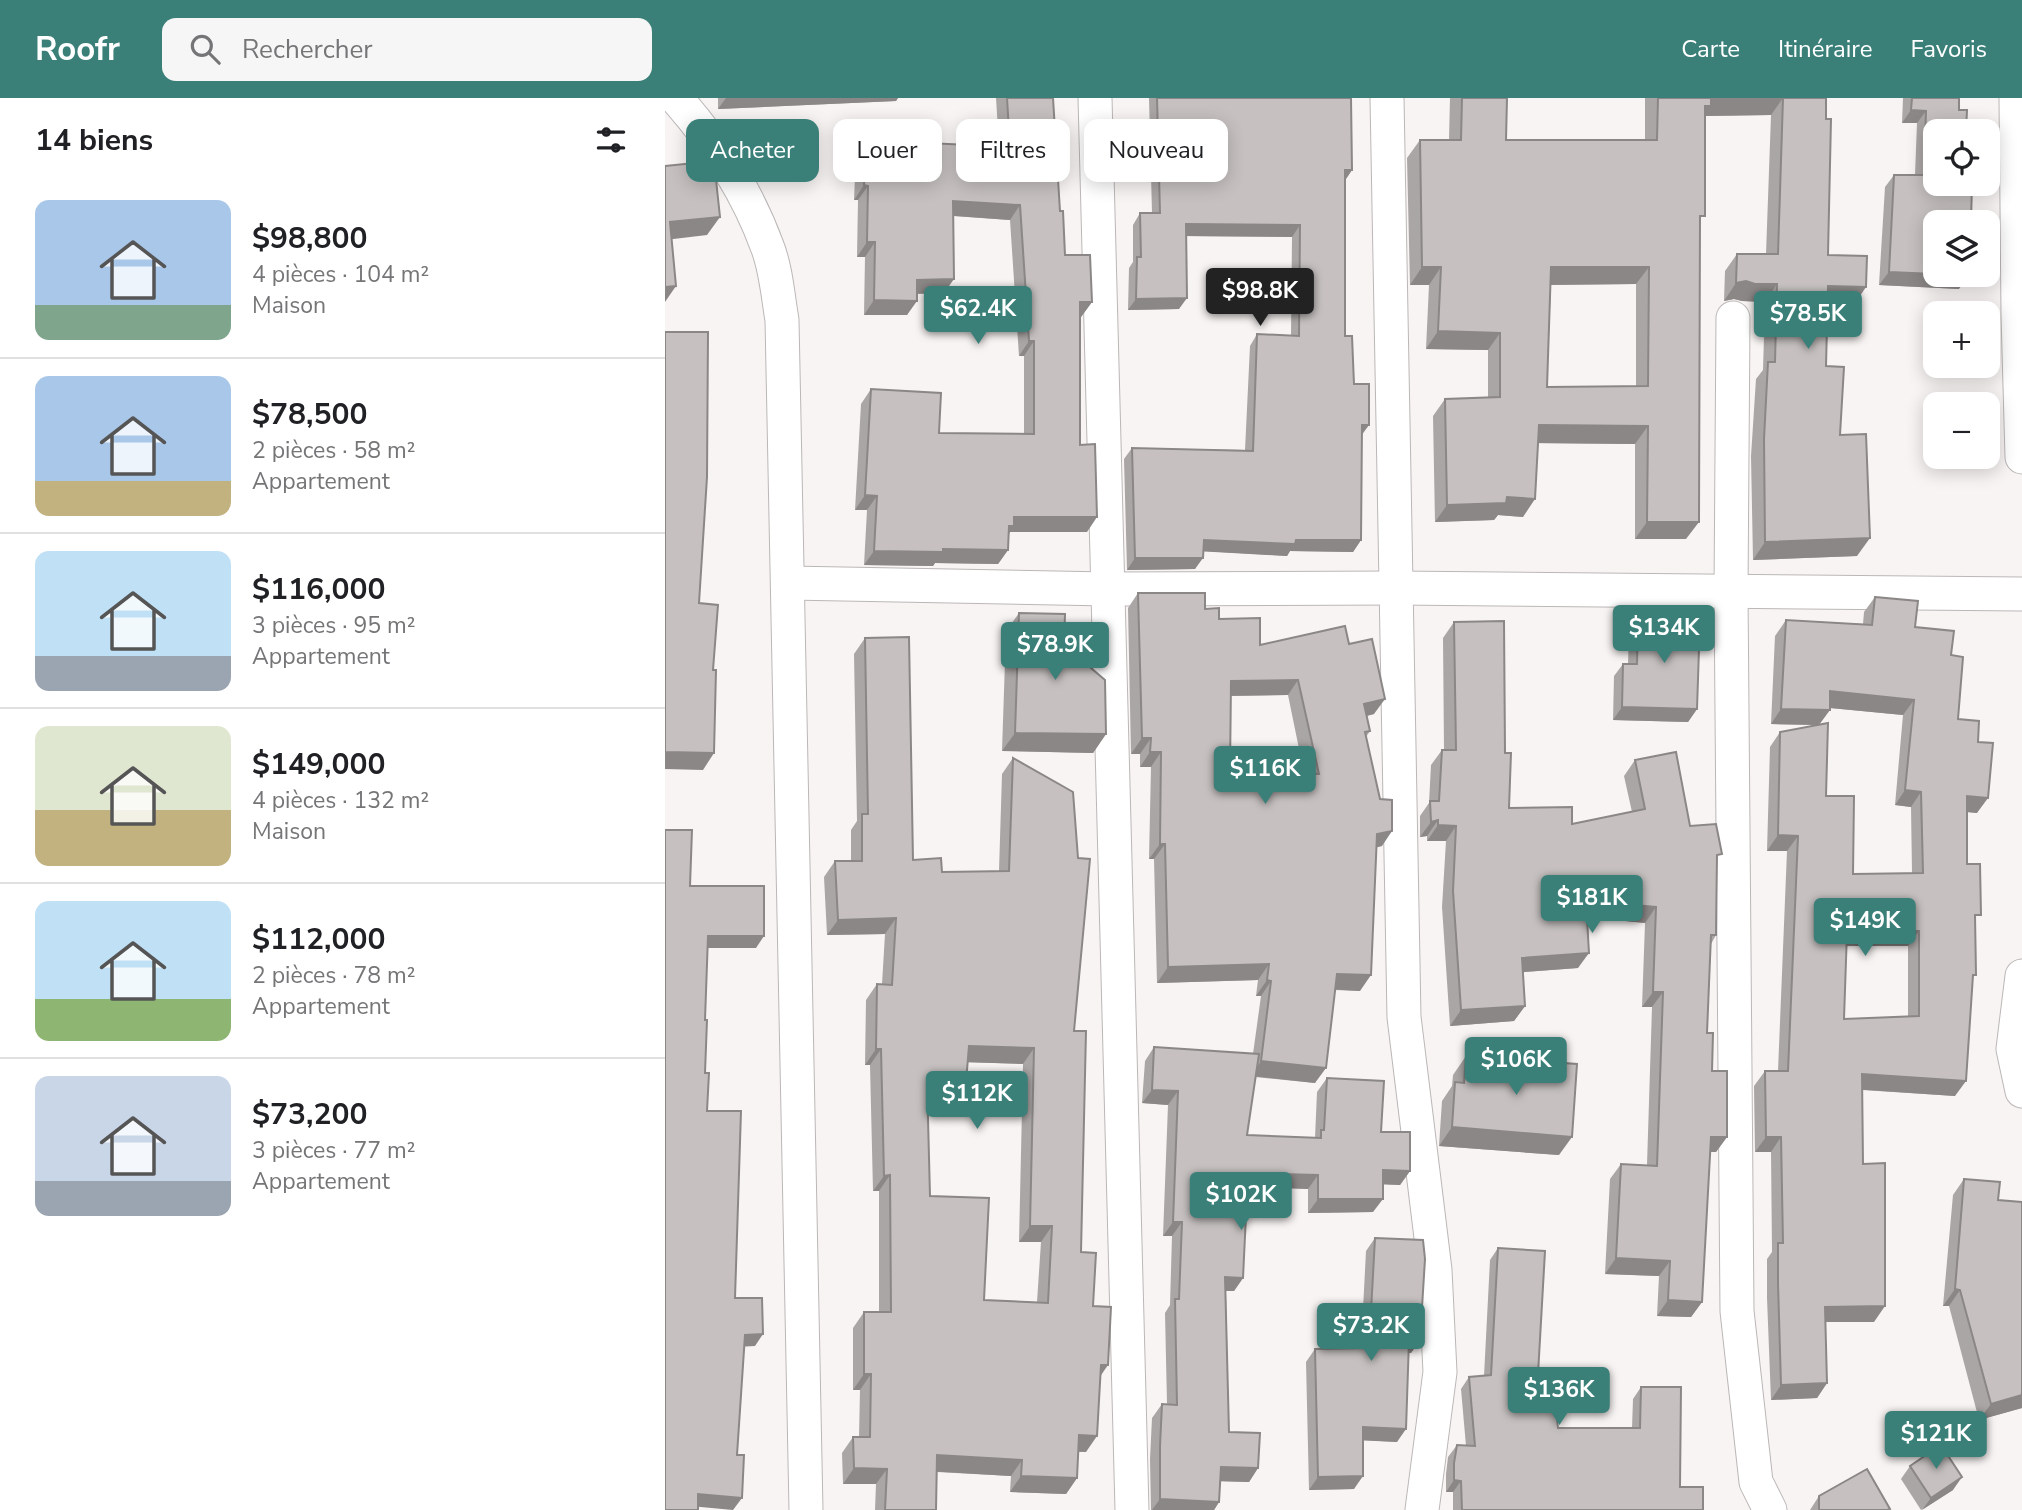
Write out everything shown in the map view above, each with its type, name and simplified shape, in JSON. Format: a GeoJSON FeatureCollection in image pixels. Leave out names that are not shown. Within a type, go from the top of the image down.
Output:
{"type":"FeatureCollection","features":[{"type":"Feature","properties":{"kind":"street"},"geometry":{"type":"LineString","coordinates":[[676,98],[701,126],[739,184],[768,247],[782,320],[806,1510]]}},
{"type":"Feature","properties":{"kind":"street"},"geometry":{"type":"LineString","coordinates":[[1095,98],[1132,1510]]}},
{"type":"Feature","properties":{"kind":"street"},"geometry":{"type":"LineString","coordinates":[[1387,98],[1403,1017],[1435,1270],[1440,1373],[1422,1510]]}},
{"type":"Feature","properties":{"kind":"street"},"geometry":{"type":"LineString","coordinates":[[2016,98],[2022,457]]}},
{"type":"Feature","properties":{"kind":"street"},"geometry":{"type":"LineString","coordinates":[[1733,318],[1731,591],[1737,1311],[1756,1482],[1770,1510]]}},
{"type":"Feature","properties":{"kind":"street"},"geometry":{"type":"LineString","coordinates":[[789,583],[1108,589],[1397,588],[2022,594]]}},
{"type":"Feature","properties":{"kind":"street"},"geometry":{"type":"LineString","coordinates":[[2022,976],[2013,1049],[2022,1091]]}},
{"type":"Feature","properties":{"kind":"building"},"geometry":{"type":"Polygon","coordinates":[[[1007,98],[1053,98],[1054,119],[1008,119],[1007,98]]]}},
{"type":"Feature","properties":{"kind":"building"},"geometry":{"type":"Polygon","coordinates":[[[1157,98],[1351,98],[1352,170],[1345,170],[1345,336],[1352,336],[1354,384],[1369,384],[1369,425],[1362,425],[1361,540],[1296,540],[1295,544],[1204,540],[1203,558],[1135,558],[1132,448],[1253,451],[1257,334],[1299,336],[1300,225],[1186,224],[1187,298],[1136,299],[1137,257],[1141,257],[1140,213],[1160,213],[1159,182],[1228,182],[1228,119],[1158,119],[1157,98]]]}},
{"type":"Feature","properties":{"kind":"building"},"geometry":{"type":"Polygon","coordinates":[[[1462,98],[1507,98],[1506,140],[1657,140],[1658,98],[1711,98],[1711,106],[1705,106],[1705,216],[1700,216],[1699,522],[1647,522],[1648,426],[1539,425],[1535,499],[1507,497],[1506,503],[1447,505],[1445,399],[1500,397],[1500,333],[1438,331],[1441,267],[1422,267],[1420,140],[1461,140],[1462,98]],[[1551,267],[1547,387],[1648,386],[1649,267],[1551,267]]]}},
{"type":"Feature","properties":{"kind":"building"},"geometry":{"type":"Polygon","coordinates":[[[1783,98],[1826,98],[1826,119],[1831,119],[1828,255],[1867,256],[1866,287],[1828,286],[1826,366],[1844,367],[1840,435],[1866,434],[1870,538],[1765,542],[1764,439],[1768,362],[1775,362],[1777,284],[1755,284],[1746,281],[1736,283],[1737,254],[1778,254],[1783,98]]]}},
{"type":"Feature","properties":{"kind":"building"},"geometry":{"type":"Polygon","coordinates":[[[1912,98],[1959,98],[1959,110],[1967,110],[1967,119],[1926,119],[1926,111],[1911,110],[1912,98]]]}},
{"type":"Feature","properties":{"kind":"building"},"geometry":{"type":"Polygon","coordinates":[[[942,144],[956,144],[956,182],[1058,182],[1065,255],[1090,255],[1092,302],[1080,302],[1080,445],[1095,444],[1097,517],[1014,517],[1014,526],[1009,526],[1008,550],[874,551],[877,496],[865,495],[871,389],[941,393],[939,433],[1034,434],[1034,341],[1029,341],[1020,205],[953,201],[954,279],[917,280],[917,301],[874,300],[875,242],[867,242],[868,186],[864,185],[864,182],[942,182],[942,144]]]}},
{"type":"Feature","properties":{"kind":"building"},"geometry":{"type":"Polygon","coordinates":[[[686,164],[686,182],[716,182],[720,217],[670,222],[676,286],[665,287],[665,166],[686,164]]]}},
{"type":"Feature","properties":{"kind":"building"},"geometry":{"type":"Polygon","coordinates":[[[1894,175],[1923,175],[1923,196],[1972,196],[1971,210],[1923,210],[1923,273],[1889,272],[1894,175]]]}},
{"type":"Feature","properties":{"kind":"building"},"geometry":{"type":"Polygon","coordinates":[[[665,332],[708,332],[707,477],[699,603],[718,605],[713,670],[716,670],[714,753],[665,752],[665,332]]]}},
{"type":"Feature","properties":{"kind":"building"},"geometry":{"type":"Polygon","coordinates":[[[1138,593],[1205,593],[1205,609],[1219,608],[1219,619],[1260,618],[1260,645],[1345,626],[1349,644],[1372,639],[1385,699],[1364,704],[1370,731],[1365,732],[1380,799],[1392,800],[1392,831],[1377,834],[1371,975],[1337,974],[1326,1068],[1261,1061],[1271,981],[1267,980],[1269,964],[1168,967],[1165,844],[1160,844],[1161,752],[1150,752],[1151,738],[1142,738],[1138,593]],[[1298,680],[1231,681],[1230,771],[1319,774],[1298,680]]]}},
{"type":"Feature","properties":{"kind":"building"},"geometry":{"type":"Polygon","coordinates":[[[1875,597],[1918,601],[1915,627],[1954,631],[1951,655],[1963,657],[1958,719],[1979,721],[1978,742],[1993,743],[1988,798],[1967,796],[1967,864],[1980,864],[1981,915],[1975,915],[1976,975],[1973,975],[1966,1081],[1862,1074],[1863,1164],[1885,1163],[1885,1306],[1825,1307],[1827,1383],[1781,1385],[1778,1243],[1783,1243],[1781,1137],[1766,1137],[1765,1071],[1788,1071],[1798,836],[1778,835],[1780,732],[1828,723],[1826,796],[1854,796],[1853,874],[1923,873],[1921,792],[1905,790],[1914,700],[1830,691],[1830,710],[1781,709],[1786,620],[1872,625],[1875,597]],[[1847,931],[1844,1019],[1919,1016],[1919,931],[1847,931]]]}},
{"type":"Feature","properties":{"kind":"building"},"geometry":{"type":"Polygon","coordinates":[[[1019,613],[1065,614],[1064,645],[1105,680],[1106,734],[1015,733],[1019,613]]]}},
{"type":"Feature","properties":{"kind":"building"},"geometry":{"type":"Polygon","coordinates":[[[1638,617],[1700,619],[1697,709],[1622,707],[1623,664],[1637,664],[1638,617]]]}},
{"type":"Feature","properties":{"kind":"building"},"geometry":{"type":"Polygon","coordinates":[[[1504,621],[1505,753],[1511,753],[1509,808],[1572,807],[1572,824],[1645,809],[1635,760],[1676,752],[1690,826],[1716,824],[1722,854],[1717,855],[1716,935],[1711,935],[1707,1033],[1713,1033],[1712,1071],[1727,1071],[1727,1137],[1711,1137],[1702,1302],[1668,1300],[1670,1261],[1616,1258],[1621,1164],[1657,1166],[1663,992],[1653,992],[1656,907],[1586,901],[1589,953],[1522,958],[1525,1006],[1461,1010],[1453,891],[1456,826],[1438,825],[1438,820],[1431,822],[1430,801],[1439,801],[1442,750],[1456,750],[1454,622],[1504,621]]]}},
{"type":"Feature","properties":{"kind":"building"},"geometry":{"type":"Polygon","coordinates":[[[909,637],[913,860],[941,858],[942,872],[1009,871],[1013,758],[1073,792],[1078,858],[1090,859],[1074,1031],[1086,1031],[1081,1252],[1096,1253],[1093,1306],[1111,1307],[1108,1365],[1101,1365],[1097,1436],[1079,1435],[1077,1478],[1021,1476],[1022,1460],[937,1455],[936,1510],[885,1510],[887,1469],[854,1468],[853,1437],[870,1437],[871,1374],[864,1374],[864,1312],[891,1312],[890,1175],[884,1176],[881,1049],[876,1049],[877,984],[892,985],[896,918],[838,920],[835,861],[862,861],[862,814],[868,814],[865,638],[909,637]],[[969,1046],[966,1082],[927,1080],[930,1196],[989,1198],[984,1300],[1048,1303],[1052,1226],[1030,1226],[1034,1048],[969,1046]]]}},
{"type":"Feature","properties":{"kind":"building"},"geometry":{"type":"Polygon","coordinates":[[[665,830],[692,830],[690,886],[764,886],[764,936],[708,936],[705,1020],[705,1073],[709,1073],[707,1111],[741,1111],[735,1298],[762,1298],[763,1334],[745,1335],[737,1455],[744,1455],[742,1498],[698,1494],[698,1510],[665,1510],[665,830]]]}},
{"type":"Feature","properties":{"kind":"building"},"geometry":{"type":"Polygon","coordinates":[[[1154,1047],[1259,1054],[1247,1135],[1321,1138],[1321,1130],[1324,1130],[1327,1078],[1384,1081],[1381,1132],[1410,1132],[1410,1171],[1383,1170],[1383,1199],[1318,1199],[1318,1175],[1248,1173],[1243,1278],[1225,1277],[1229,1432],[1260,1433],[1258,1468],[1221,1467],[1219,1502],[1160,1499],[1162,1404],[1177,1405],[1175,1299],[1179,1299],[1182,1222],[1173,1222],[1178,1091],[1152,1090],[1154,1047]]]}},
{"type":"Feature","properties":{"kind":"building"},"geometry":{"type":"Polygon","coordinates":[[[1466,1056],[1577,1064],[1572,1137],[1452,1127],[1455,1082],[1464,1083],[1466,1056]]]}},
{"type":"Feature","properties":{"kind":"building"},"geometry":{"type":"Polygon","coordinates":[[[1964,1179],[2000,1182],[1998,1200],[2022,1202],[2022,1395],[1991,1404],[1960,1290],[1955,1289],[1964,1179]]]}},
{"type":"Feature","properties":{"kind":"building"},"geometry":{"type":"Polygon","coordinates":[[[1375,1238],[1423,1240],[1425,1259],[1420,1340],[1409,1340],[1406,1429],[1363,1427],[1363,1476],[1318,1477],[1315,1349],[1369,1348],[1375,1238]]]}},
{"type":"Feature","properties":{"kind":"building"},"geometry":{"type":"Polygon","coordinates":[[[1498,1248],[1545,1251],[1537,1392],[1554,1391],[1558,1428],[1640,1428],[1641,1387],[1681,1387],[1680,1487],[1703,1487],[1703,1510],[1462,1510],[1461,1481],[1454,1480],[1454,1463],[1457,1445],[1475,1446],[1469,1377],[1491,1375],[1498,1248]]]}},
{"type":"Feature","properties":{"kind":"building"},"geometry":{"type":"Polygon","coordinates":[[[1941,1445],[1962,1477],[1931,1498],[1910,1466],[1941,1445]]]}},
{"type":"Feature","properties":{"kind":"building"},"geometry":{"type":"Polygon","coordinates":[[[1867,1469],[1890,1509],[1819,1510],[1819,1496],[1867,1469]]]}}]}
